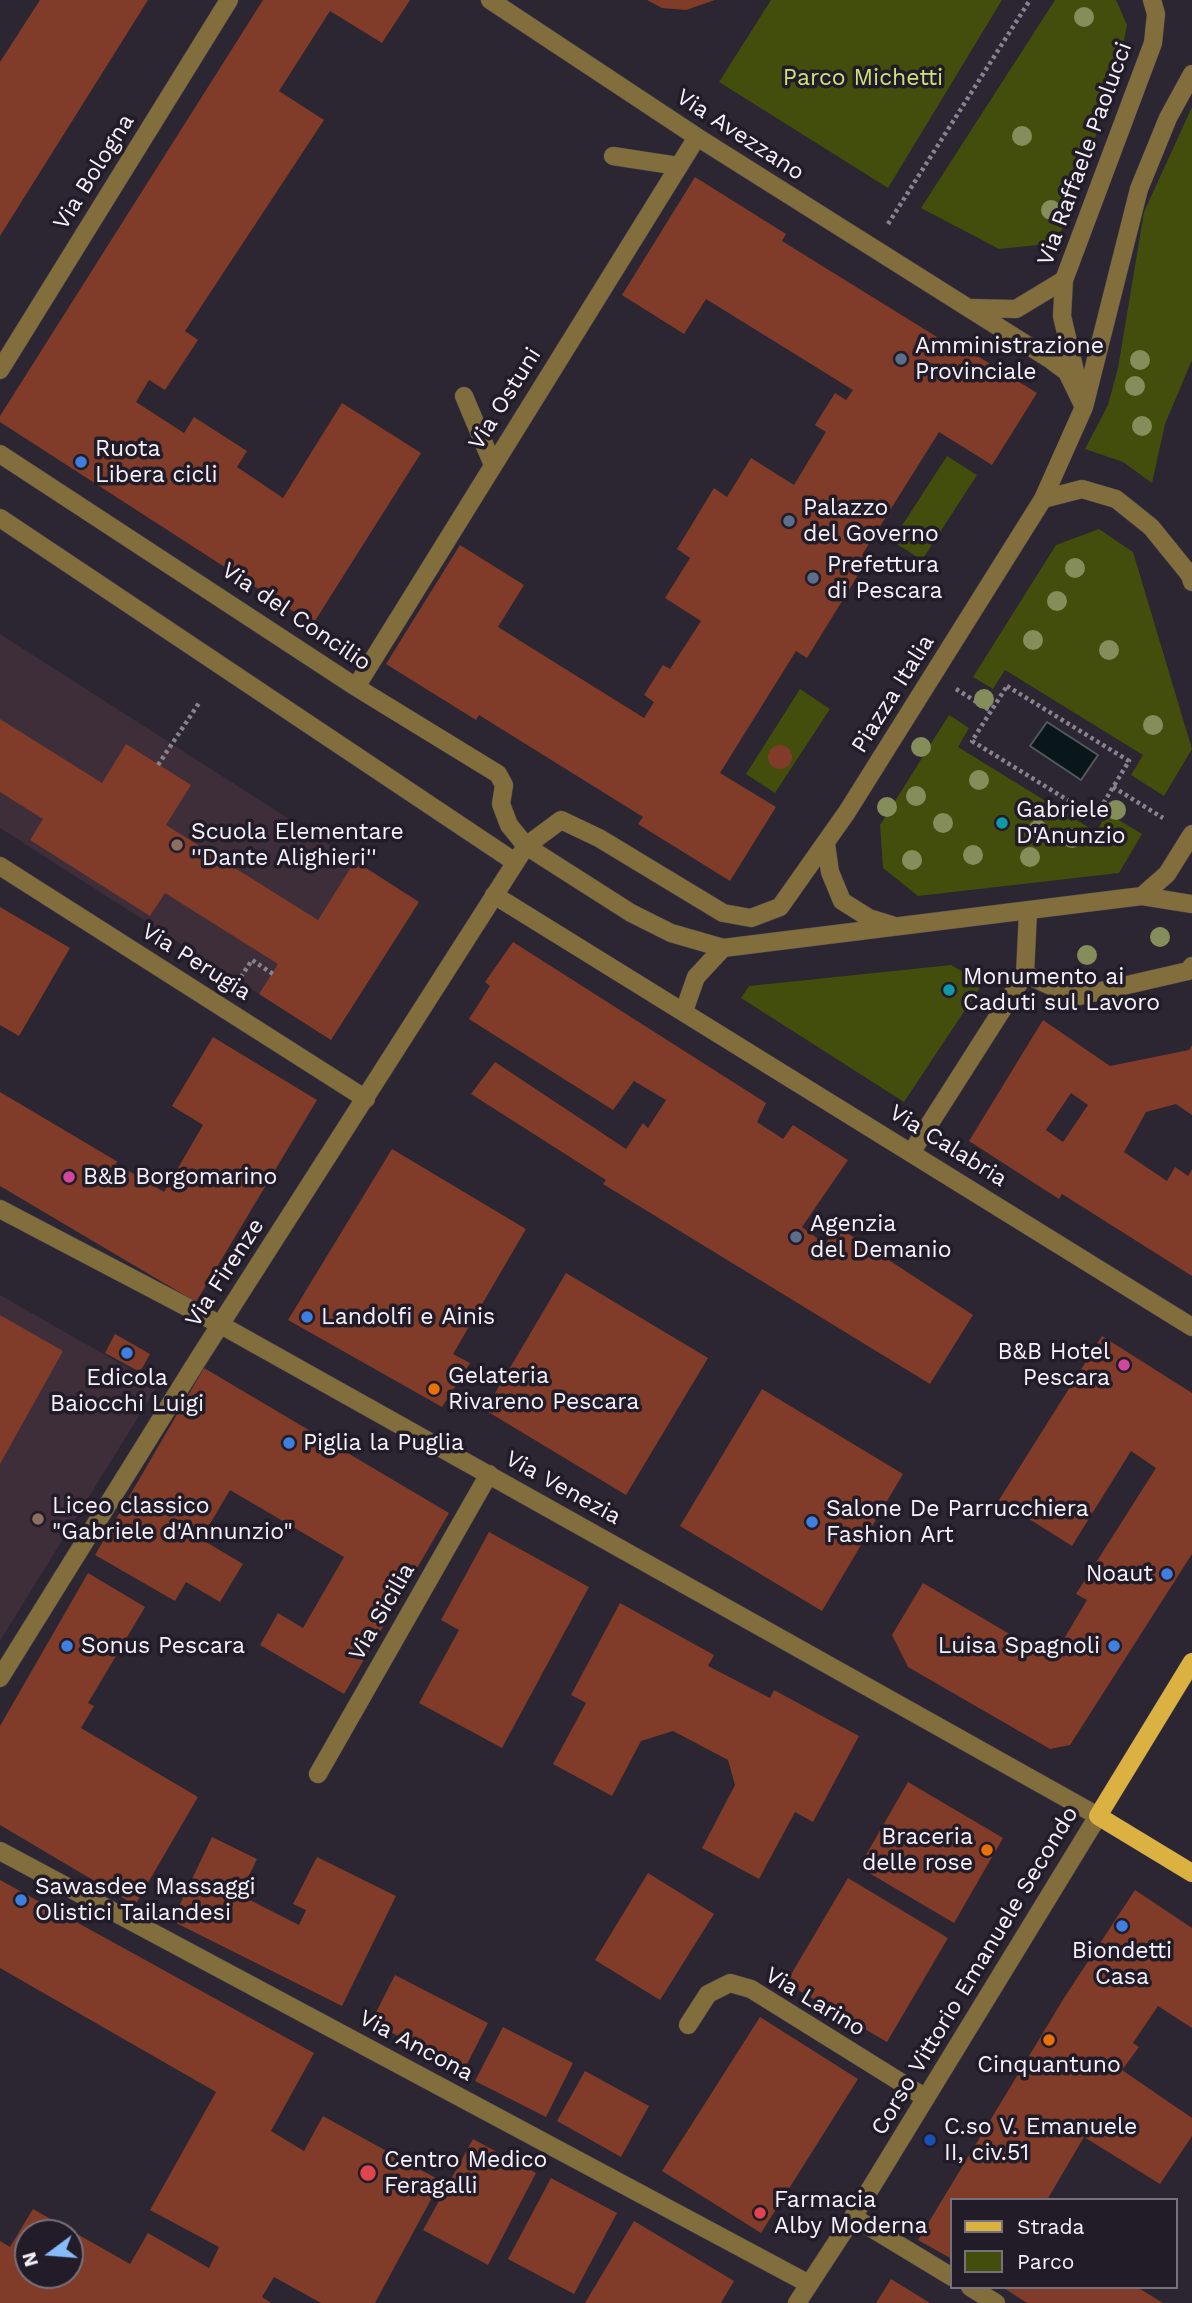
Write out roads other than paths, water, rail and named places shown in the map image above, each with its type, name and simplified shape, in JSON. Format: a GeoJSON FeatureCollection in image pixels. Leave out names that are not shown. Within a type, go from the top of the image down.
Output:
{"type":"FeatureCollection","features":[{"type":"Feature","properties":{"kind":"main road","name":"Corso Vittorio Emanuele Secondo"},"geometry":{"type":"LineString","coordinates":[[1098,1816],[1192,1662]]}},
{"type":"Feature","properties":{"kind":"main road"},"geometry":{"type":"LineString","coordinates":[[1098,1816],[1192,1873]]}},
{"type":"Feature","properties":{"kind":"street","name":"Via Bologna"},"geometry":{"type":"LineString","coordinates":[[0,370],[229,0]]}},
{"type":"Feature","properties":{"kind":"street","name":"Via Avezzano"},"geometry":{"type":"LineString","coordinates":[[490,0],[696,136],[1067,372],[1084,407]]}},
{"type":"Feature","properties":{"kind":"street","name":"Via Raffaele Paolucci"},"geometry":{"type":"LineString","coordinates":[[1084,407],[1062,316],[1064,280],[1153,43],[1156,13],[1152,0]]}},
{"type":"Feature","properties":{"kind":"street","name":"Piazza Italia"},"geometry":{"type":"LineString","coordinates":[[526,846],[561,820],[599,838],[736,918],[751,918],[780,907],[826,844],[935,675],[1043,499],[1084,407],[1139,188],[1168,118],[1192,74]]}},
{"type":"Feature","properties":{"kind":"street","name":"Via Ostuni"},"geometry":{"type":"LineString","coordinates":[[356,687],[696,136]]}},
{"type":"Feature","properties":{"kind":"street"},"geometry":{"type":"LineString","coordinates":[[613,156],[678,166]]}},
{"type":"Feature","properties":{"kind":"street","name":"Via Avezzano"},"geometry":{"type":"LineString","coordinates":[[967,307],[1016,309],[1064,280]]}},
{"type":"Feature","properties":{"kind":"street"},"geometry":{"type":"LineString","coordinates":[[464,396],[494,465]]}},
{"type":"Feature","properties":{"kind":"street","name":"Via del Concilio"},"geometry":{"type":"LineString","coordinates":[[0,454],[356,687],[498,774],[504,786],[501,804],[509,825],[526,846]]}},
{"type":"Feature","properties":{"kind":"street"},"geometry":{"type":"LineString","coordinates":[[1043,499],[1072,489],[1105,494],[1133,511],[1151,527],[1191,578]]}},
{"type":"Feature","properties":{"kind":"street"},"geometry":{"type":"LineString","coordinates":[[0,519],[514,862]]}},
{"type":"Feature","properties":{"kind":"street"},"geometry":{"type":"LineString","coordinates":[[1191,578],[1192,552]]}},
{"type":"Feature","properties":{"kind":"street"},"geometry":{"type":"LineString","coordinates":[[1142,896],[1167,874],[1192,834]]}},
{"type":"Feature","properties":{"kind":"street"},"geometry":{"type":"LineString","coordinates":[[826,844],[830,872],[842,901],[869,918],[901,927]]}},
{"type":"Feature","properties":{"kind":"street"},"geometry":{"type":"LineString","coordinates":[[494,895],[526,846],[631,912],[671,933],[723,948],[1142,896],[1192,904]]}},
{"type":"Feature","properties":{"kind":"street","name":"Via Perugia"},"geometry":{"type":"LineString","coordinates":[[0,866],[366,1099]]}},
{"type":"Feature","properties":{"kind":"street","name":"Via Calabria"},"geometry":{"type":"LineString","coordinates":[[494,895],[1189,1326]]}},
{"type":"Feature","properties":{"kind":"street","name":"Via Firenze"},"geometry":{"type":"LineString","coordinates":[[0,1678],[494,895]]}},
{"type":"Feature","properties":{"kind":"street"},"geometry":{"type":"LineString","coordinates":[[912,1153],[1025,974],[1028,912]]}},
{"type":"Feature","properties":{"kind":"street"},"geometry":{"type":"LineString","coordinates":[[684,1011],[696,976],[723,948]]}},
{"type":"Feature","properties":{"kind":"street"},"geometry":{"type":"LineString","coordinates":[[1025,974],[1075,997],[1188,971],[1192,966]]}},
{"type":"Feature","properties":{"kind":"street","name":"Via Venezia"},"geometry":{"type":"LineString","coordinates":[[0,1209],[221,1325],[1098,1816]]}},
{"type":"Feature","properties":{"kind":"street","name":"Via Sicilia"},"geometry":{"type":"LineString","coordinates":[[318,1773],[489,1475]]}},
{"type":"Feature","properties":{"kind":"street","name":"Corso Vittorio Emanuele Secondo"},"geometry":{"type":"LineString","coordinates":[[797,2303],[853,2217],[1098,1816]]}},
{"type":"Feature","properties":{"kind":"street","name":"Via Ancona"},"geometry":{"type":"LineString","coordinates":[[0,1851],[809,2284]]}},
{"type":"Feature","properties":{"kind":"street","name":"Via Larino"},"geometry":{"type":"LineString","coordinates":[[688,2025],[708,1994],[730,1983],[751,1989],[926,2098]]}},
{"type":"Feature","properties":{"kind":"street"},"geometry":{"type":"LineString","coordinates":[[853,2217],[950,2276]]}},
{"type":"Feature","properties":{"kind":"street"},"geometry":{"type":"LineString","coordinates":[[973,2289],[996,2303]]}},
{"type":"Feature","properties":{"kind":"place","name":"Amministrazione Provinciale"},"geometry":{"type":"Point","coordinates":[901,359]}},
{"type":"Feature","properties":{"kind":"place","name":"Ruota Libera cicli"},"geometry":{"type":"Point","coordinates":[81,462]}},
{"type":"Feature","properties":{"kind":"place","name":"Palazzo del Governo"},"geometry":{"type":"Point","coordinates":[789,521]}},
{"type":"Feature","properties":{"kind":"place","name":"Prefettura di Pescara"},"geometry":{"type":"Point","coordinates":[813,578]}},
{"type":"Feature","properties":{"kind":"place","name":"Gabriele D'Anunzio"},"geometry":{"type":"Point","coordinates":[1002,823]}},
{"type":"Feature","properties":{"kind":"place","name":"Scuola Elementare ''Dante Alighieri''"},"geometry":{"type":"Point","coordinates":[177,845]}},
{"type":"Feature","properties":{"kind":"place","name":"Monumento ai Caduti sul Lavoro"},"geometry":{"type":"Point","coordinates":[949,990]}},
{"type":"Feature","properties":{"kind":"place","name":"B&B Borgomarino"},"geometry":{"type":"Point","coordinates":[69,1177]}},
{"type":"Feature","properties":{"kind":"place","name":"Agenzia del Demanio"},"geometry":{"type":"Point","coordinates":[796,1237]}},
{"type":"Feature","properties":{"kind":"place","name":"Landolfi e Ainis"},"geometry":{"type":"Point","coordinates":[307,1317]}},
{"type":"Feature","properties":{"kind":"place","name":"Edicola Baiocchi Luigi"},"geometry":{"type":"Point","coordinates":[127,1353]}},
{"type":"Feature","properties":{"kind":"place","name":"B&B Hotel Pescara"},"geometry":{"type":"Point","coordinates":[1124,1365]}},
{"type":"Feature","properties":{"kind":"place","name":"Gelateria Rivareno Pescara"},"geometry":{"type":"Point","coordinates":[434,1389]}},
{"type":"Feature","properties":{"kind":"place","name":"Piglia la Puglia"},"geometry":{"type":"Point","coordinates":[289,1443]}},
{"type":"Feature","properties":{"kind":"place","name":"Liceo classico \"Gabriele d'Annunzio\""},"geometry":{"type":"Point","coordinates":[38,1519]}},
{"type":"Feature","properties":{"kind":"place","name":"Salone De Parrucchiera Fashion Art"},"geometry":{"type":"Point","coordinates":[812,1522]}},
{"type":"Feature","properties":{"kind":"place","name":"Noaut"},"geometry":{"type":"Point","coordinates":[1167,1574]}},
{"type":"Feature","properties":{"kind":"place","name":"Sonus Pescara"},"geometry":{"type":"Point","coordinates":[67,1646]}},
{"type":"Feature","properties":{"kind":"place","name":"Luisa Spagnoli"},"geometry":{"type":"Point","coordinates":[1114,1646]}},
{"type":"Feature","properties":{"kind":"place","name":"Braceria delle rose"},"geometry":{"type":"Point","coordinates":[987,1850]}},
{"type":"Feature","properties":{"kind":"place","name":"Sawasdee Massaggi Olistici Tailandesi"},"geometry":{"type":"Point","coordinates":[21,1900]}},
{"type":"Feature","properties":{"kind":"place","name":"Biondetti Casa"},"geometry":{"type":"Point","coordinates":[1122,1926]}},
{"type":"Feature","properties":{"kind":"place","name":"Cinquantuno"},"geometry":{"type":"Point","coordinates":[1049,2040]}},
{"type":"Feature","properties":{"kind":"place","name":"C.so V. Emanuele II, civ.51"},"geometry":{"type":"Point","coordinates":[930,2140]}},
{"type":"Feature","properties":{"kind":"place","name":"Centro Medico Feragalli"},"geometry":{"type":"Point","coordinates":[368,2173]}},
{"type":"Feature","properties":{"kind":"place","name":"Farmacia Alby Moderna"},"geometry":{"type":"Point","coordinates":[760,2213]}},
{"type":"Feature","properties":{"kind":"park label","name":"Parco Michetti"},"geometry":{"type":"Point","coordinates":[863,78]}}]}
